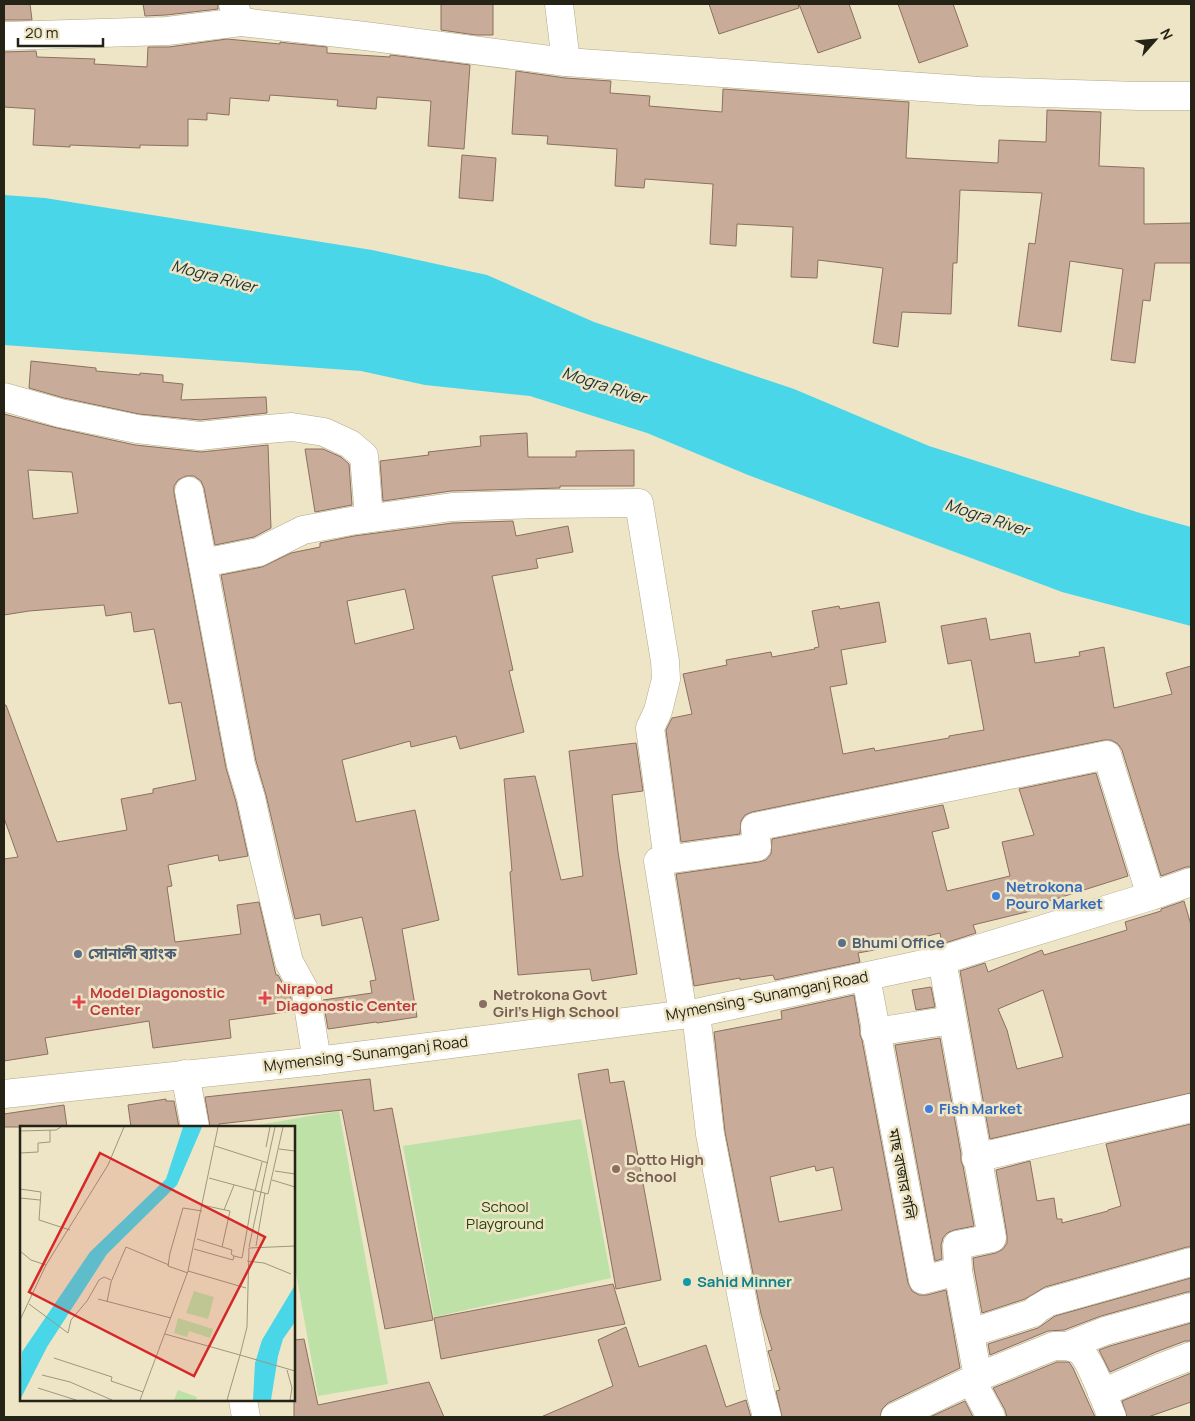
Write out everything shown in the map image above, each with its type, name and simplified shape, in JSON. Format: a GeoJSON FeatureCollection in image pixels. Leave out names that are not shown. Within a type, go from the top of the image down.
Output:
{"type":"FeatureCollection","features":[{"type":"Feature","properties":{"kind":"street"},"geometry":{"type":"LineString","coordinates":[[559,4],[566,62]]}},
{"type":"Feature","properties":{"kind":"street"},"geometry":{"type":"LineString","coordinates":[[4,36],[167,31],[237,13],[364,36],[566,62],[979,91],[1191,96]]}},
{"type":"Feature","properties":{"kind":"street"},"geometry":{"type":"LineString","coordinates":[[4,397],[60,413],[137,429],[200,436],[292,428],[324,432],[350,444],[364,456],[369,518]]}},
{"type":"Feature","properties":{"kind":"street"},"geometry":{"type":"LineString","coordinates":[[189,491],[241,765],[251,798],[289,962],[306,993],[317,1061]]}},
{"type":"Feature","properties":{"kind":"street"},"geometry":{"type":"LineString","coordinates":[[203,563],[259,552],[303,530],[369,518],[452,507],[538,504],[639,504],[665,661],[666,679],[658,711],[650,728],[668,860]]}},
{"type":"Feature","properties":{"kind":"street"},"geometry":{"type":"LineString","coordinates":[[767,1417],[760,1391],[710,1134],[689,1014],[658,862],[756,846],[755,827],[1107,755],[1151,896]]}},
{"type":"Feature","properties":{"kind":"street","name":"Mymensing -Sunamganj Road"},"geometry":{"type":"LineString","coordinates":[[4,1094],[317,1061],[689,1014],[942,960],[1191,882]]}},
{"type":"Feature","properties":{"kind":"street"},"geometry":{"type":"LineString","coordinates":[[942,960],[976,1158],[992,1238],[957,1245],[958,1271],[970,1333],[973,1380],[991,1417]]}},
{"type":"Feature","properties":{"kind":"street","name":"মাছ বাজার গলি"},"geometry":{"type":"LineString","coordinates":[[866,977],[923,1280],[958,1271]]}},
{"type":"Feature","properties":{"kind":"street"},"geometry":{"type":"LineString","coordinates":[[875,1032],[952,1020]]}},
{"type":"Feature","properties":{"kind":"street"},"geometry":{"type":"LineString","coordinates":[[185,1074],[195,1126]]}},
{"type":"Feature","properties":{"kind":"street"},"geometry":{"type":"LineString","coordinates":[[976,1158],[1191,1108]]}},
{"type":"Feature","properties":{"kind":"street"},"geometry":{"type":"LineString","coordinates":[[970,1333],[1034,1313],[1049,1302],[1191,1262]]}},
{"type":"Feature","properties":{"kind":"street"},"geometry":{"type":"LineString","coordinates":[[1067,1346],[1105,1331],[1191,1307]]}},
{"type":"Feature","properties":{"kind":"street"},"geometry":{"type":"LineString","coordinates":[[895,1417],[973,1380],[1054,1346],[1067,1346],[1078,1350],[1087,1360],[1112,1417]]}},
{"type":"Feature","properties":{"kind":"street"},"geometry":{"type":"LineString","coordinates":[[1102,1393],[1191,1356]]}},
{"type":"Feature","properties":{"kind":"street"},"geometry":{"type":"LineString","coordinates":[[242,1401],[246,1417]]}},
{"type":"Feature","properties":{"kind":"green space"},"geometry":{"type":"Polygon","coordinates":[[[339,1111],[388,1384],[318,1396],[295,1268],[295,1126],[253,1126],[339,1111]]]}},
{"type":"Feature","properties":{"kind":"green space","name":"School Playground"},"geometry":{"type":"Polygon","coordinates":[[[581,1119],[611,1278],[434,1317],[403,1146],[581,1119]]]}},
{"type":"Feature","properties":{"kind":"water","name":"Mogra River"},"geometry":{"type":"Polygon","coordinates":[[[4,195],[45,198],[372,250],[487,275],[594,322],[794,389],[929,446],[1140,513],[1191,527],[1191,626],[1062,592],[748,475],[647,433],[530,396],[425,385],[361,371],[4,345],[4,195]]]}},
{"type":"Feature","properties":{"kind":"building"},"geometry":{"type":"Polygon","coordinates":[[[4,4],[30,4],[32,20],[4,20],[4,4]]]}},
{"type":"Feature","properties":{"kind":"building"},"geometry":{"type":"Polygon","coordinates":[[[143,4],[218,4],[218,9],[145,16],[143,4]]]}},
{"type":"Feature","properties":{"kind":"building"},"geometry":{"type":"Polygon","coordinates":[[[441,4],[493,4],[493,35],[476,35],[441,30],[441,4]]]}},
{"type":"Feature","properties":{"kind":"building"},"geometry":{"type":"Polygon","coordinates":[[[709,4],[798,4],[799,8],[719,34],[709,4]]]}},
{"type":"Feature","properties":{"kind":"building"},"geometry":{"type":"Polygon","coordinates":[[[799,4],[849,4],[861,38],[818,53],[799,4]]]}},
{"type":"Feature","properties":{"kind":"building"},"geometry":{"type":"Polygon","coordinates":[[[898,4],[953,4],[968,46],[919,63],[898,4]]]}},
{"type":"Feature","properties":{"kind":"building"},"geometry":{"type":"Polygon","coordinates":[[[227,39],[327,47],[327,53],[390,57],[390,55],[470,65],[464,149],[428,146],[431,101],[377,97],[376,109],[337,106],[338,100],[270,95],[269,101],[230,98],[229,115],[207,113],[207,120],[188,119],[188,146],[140,145],[140,148],[33,145],[35,109],[4,107],[4,52],[36,51],[37,57],[95,59],[94,64],[147,67],[148,47],[169,47],[227,39]]]}},
{"type":"Feature","properties":{"kind":"building"},"geometry":{"type":"Polygon","coordinates":[[[516,71],[565,78],[611,81],[610,93],[650,96],[649,106],[722,112],[723,89],[909,102],[906,158],[998,163],[999,140],[1046,142],[1047,110],[1101,112],[1099,166],[1144,168],[1144,224],[1191,223],[1191,263],[1155,263],[1150,301],[1143,300],[1135,363],[1111,360],[1123,269],[1070,261],[1061,332],[1018,326],[1029,243],[1035,244],[1042,193],[960,190],[957,263],[953,263],[951,314],[902,312],[898,347],[873,343],[883,268],[818,260],[817,278],[791,277],[793,227],[737,224],[736,246],[710,244],[713,184],[645,179],[644,188],[615,186],[617,149],[547,144],[548,136],[512,134],[516,71]]]}},
{"type":"Feature","properties":{"kind":"building"},"geometry":{"type":"Polygon","coordinates":[[[462,155],[496,158],[493,201],[459,198],[462,155]]]}},
{"type":"Feature","properties":{"kind":"building"},"geometry":{"type":"Polygon","coordinates":[[[31,361],[96,368],[96,371],[163,375],[163,382],[183,384],[181,400],[266,397],[267,413],[200,420],[139,414],[64,398],[29,388],[31,361]]]}},
{"type":"Feature","properties":{"kind":"building"},"geometry":{"type":"Polygon","coordinates":[[[4,414],[135,445],[201,452],[268,445],[271,528],[254,537],[215,545],[201,481],[194,476],[186,476],[178,480],[174,486],[226,768],[248,856],[219,861],[218,855],[168,865],[172,886],[167,887],[175,942],[241,934],[237,905],[259,902],[276,975],[278,975],[291,998],[293,1011],[229,1020],[231,1038],[153,1048],[149,1021],[45,1038],[48,1054],[4,1061],[4,859],[18,857],[4,818],[4,705],[6,705],[57,842],[127,830],[121,799],[153,793],[153,789],[196,780],[181,702],[169,704],[154,629],[134,632],[131,612],[106,616],[104,605],[4,615],[4,414]],[[28,470],[33,519],[78,513],[72,472],[28,470]]]}},
{"type":"Feature","properties":{"kind":"building"},"geometry":{"type":"Polygon","coordinates":[[[527,433],[528,457],[576,457],[576,451],[634,450],[634,486],[560,486],[560,488],[451,491],[383,501],[380,461],[429,455],[428,452],[481,446],[480,436],[527,433]]]}},
{"type":"Feature","properties":{"kind":"building"},"geometry":{"type":"Polygon","coordinates":[[[305,449],[323,449],[341,457],[349,464],[352,505],[315,512],[305,449]]]}},
{"type":"Feature","properties":{"kind":"building"},"geometry":{"type":"Polygon","coordinates":[[[513,521],[516,536],[568,526],[573,552],[536,559],[538,568],[492,576],[513,670],[509,671],[524,732],[460,749],[456,736],[411,747],[410,741],[342,760],[356,822],[415,810],[439,920],[402,929],[417,1017],[328,1029],[323,1000],[372,993],[370,981],[376,980],[362,917],[322,926],[320,914],[295,919],[266,795],[256,761],[221,575],[262,567],[291,553],[320,547],[320,543],[354,536],[453,523],[513,521]],[[405,589],[347,601],[355,644],[414,629],[405,589]]]}},
{"type":"Feature","properties":{"kind":"building"},"geometry":{"type":"Polygon","coordinates":[[[879,602],[886,642],[841,650],[847,684],[830,687],[843,754],[874,748],[875,751],[984,730],[971,660],[948,664],[941,626],[986,618],[990,640],[1030,633],[1035,663],[1080,656],[1079,652],[1104,647],[1114,708],[1172,694],[1166,673],[1191,666],[1191,867],[1161,876],[1122,750],[1118,744],[1111,740],[752,812],[745,815],[741,821],[740,834],[681,842],[666,730],[672,718],[692,714],[683,674],[727,665],[726,660],[771,652],[772,657],[815,649],[819,647],[812,611],[839,606],[840,609],[879,602]]]}},
{"type":"Feature","properties":{"kind":"building"},"geometry":{"type":"Polygon","coordinates":[[[636,743],[643,791],[612,795],[618,852],[637,974],[592,981],[590,969],[518,975],[504,779],[535,776],[561,880],[583,876],[569,751],[636,743]]]}},
{"type":"Feature","properties":{"kind":"building"},"geometry":{"type":"Polygon","coordinates":[[[1096,773],[1128,876],[1046,902],[1047,907],[973,925],[976,933],[942,944],[940,933],[895,944],[896,946],[858,953],[860,962],[775,980],[773,975],[740,980],[740,978],[694,986],[676,874],[766,860],[771,854],[772,839],[943,805],[949,828],[932,832],[947,891],[1010,876],[1002,842],[1034,835],[1019,789],[1096,773]]]}},
{"type":"Feature","properties":{"kind":"building"},"geometry":{"type":"Polygon","coordinates":[[[1184,901],[1191,925],[1191,1093],[990,1139],[960,971],[985,963],[988,972],[1042,950],[1044,955],[1127,930],[1125,922],[1161,911],[1161,909],[1184,901]],[[1043,990],[998,1009],[1007,1030],[1017,1069],[1063,1057],[1043,990]]]}},
{"type":"Feature","properties":{"kind":"building"},"geometry":{"type":"Polygon","coordinates":[[[931,987],[935,1007],[916,1010],[912,990],[931,987]]]}},
{"type":"Feature","properties":{"kind":"building"},"geometry":{"type":"Polygon","coordinates":[[[854,995],[908,1283],[912,1291],[919,1295],[946,1290],[960,1368],[888,1403],[882,1409],[880,1417],[782,1417],[776,1391],[780,1390],[768,1351],[772,1350],[761,1314],[725,1132],[714,1032],[782,1019],[781,1011],[854,995]],[[815,1166],[770,1177],[779,1222],[842,1210],[833,1167],[816,1171],[815,1166]]]}},
{"type":"Feature","properties":{"kind":"building"},"geometry":{"type":"Polygon","coordinates":[[[940,1038],[974,1226],[947,1233],[941,1245],[942,1259],[935,1261],[895,1045],[940,1038]]]}},
{"type":"Feature","properties":{"kind":"building"},"geometry":{"type":"Polygon","coordinates":[[[608,1069],[610,1083],[624,1081],[661,1280],[616,1289],[578,1074],[608,1069]]]}},
{"type":"Feature","properties":{"kind":"building"},"geometry":{"type":"Polygon","coordinates":[[[370,1079],[374,1111],[392,1108],[433,1320],[385,1329],[342,1110],[210,1126],[205,1097],[370,1079]]]}},
{"type":"Feature","properties":{"kind":"building"},"geometry":{"type":"Polygon","coordinates":[[[166,1099],[166,1101],[174,1101],[179,1126],[131,1126],[128,1105],[166,1099]]]}},
{"type":"Feature","properties":{"kind":"building"},"geometry":{"type":"Polygon","coordinates":[[[64,1105],[67,1126],[4,1127],[4,1114],[64,1105]]]}},
{"type":"Feature","properties":{"kind":"building"},"geometry":{"type":"Polygon","coordinates":[[[1191,1124],[1191,1247],[1045,1287],[1025,1299],[982,1313],[973,1258],[996,1253],[1003,1249],[1007,1243],[996,1170],[1030,1161],[1037,1201],[1054,1198],[1057,1219],[1062,1219],[1062,1223],[1121,1206],[1106,1144],[1191,1124]]]}},
{"type":"Feature","properties":{"kind":"building"},"geometry":{"type":"Polygon","coordinates":[[[1191,1278],[1191,1292],[1101,1316],[1064,1330],[1048,1331],[990,1355],[988,1344],[1038,1328],[1055,1316],[1191,1278]]]}},
{"type":"Feature","properties":{"kind":"building"},"geometry":{"type":"Polygon","coordinates":[[[613,1284],[625,1324],[441,1359],[434,1318],[613,1284]]]}},
{"type":"Feature","properties":{"kind":"building"},"geometry":{"type":"Polygon","coordinates":[[[1191,1323],[1191,1341],[1185,1341],[1156,1352],[1110,1372],[1099,1350],[1110,1346],[1191,1323]]]}},
{"type":"Feature","properties":{"kind":"building"},"geometry":{"type":"Polygon","coordinates":[[[626,1327],[639,1367],[706,1345],[726,1407],[746,1400],[751,1417],[541,1417],[613,1386],[598,1340],[626,1327]]]}},
{"type":"Feature","properties":{"kind":"building"},"geometry":{"type":"Polygon","coordinates":[[[304,1339],[318,1405],[429,1382],[444,1417],[294,1417],[295,1340],[304,1339]]]}},
{"type":"Feature","properties":{"kind":"building"},"geometry":{"type":"Polygon","coordinates":[[[1057,1362],[1069,1362],[1095,1417],[1007,1417],[993,1388],[1057,1362]]]}},
{"type":"Feature","properties":{"kind":"building"},"geometry":{"type":"Polygon","coordinates":[[[1191,1373],[1191,1402],[1148,1417],[1127,1417],[1122,1401],[1191,1373]]]}},
{"type":"Feature","properties":{"kind":"building"},"geometry":{"type":"Polygon","coordinates":[[[965,1401],[973,1417],[930,1417],[965,1401]]]}},
{"type":"Feature","properties":{"kind":"place","name":"Netrokona Pouro Market"},"geometry":{"type":"Point","coordinates":[996,896]}},
{"type":"Feature","properties":{"kind":"place","name":"Bhumi Office"},"geometry":{"type":"Point","coordinates":[842,943]}},
{"type":"Feature","properties":{"kind":"place","name":"সোনালী ব্যাংক"},"geometry":{"type":"Point","coordinates":[78,954]}},
{"type":"Feature","properties":{"kind":"place","name":"Nirapod Diagonostic Center"},"geometry":{"type":"Point","coordinates":[265,998]}},
{"type":"Feature","properties":{"kind":"place","name":"Model Diagonostic Center"},"geometry":{"type":"Point","coordinates":[79,1002]}},
{"type":"Feature","properties":{"kind":"place","name":"Netrokona Govt Girl's High School"},"geometry":{"type":"Point","coordinates":[483,1004]}},
{"type":"Feature","properties":{"kind":"place","name":"Fish Market"},"geometry":{"type":"Point","coordinates":[929,1109]}},
{"type":"Feature","properties":{"kind":"place","name":"Dotto High School"},"geometry":{"type":"Point","coordinates":[616,1169]}},
{"type":"Feature","properties":{"kind":"place","name":"Sahid Minner"},"geometry":{"type":"Point","coordinates":[687,1282]}}]}
